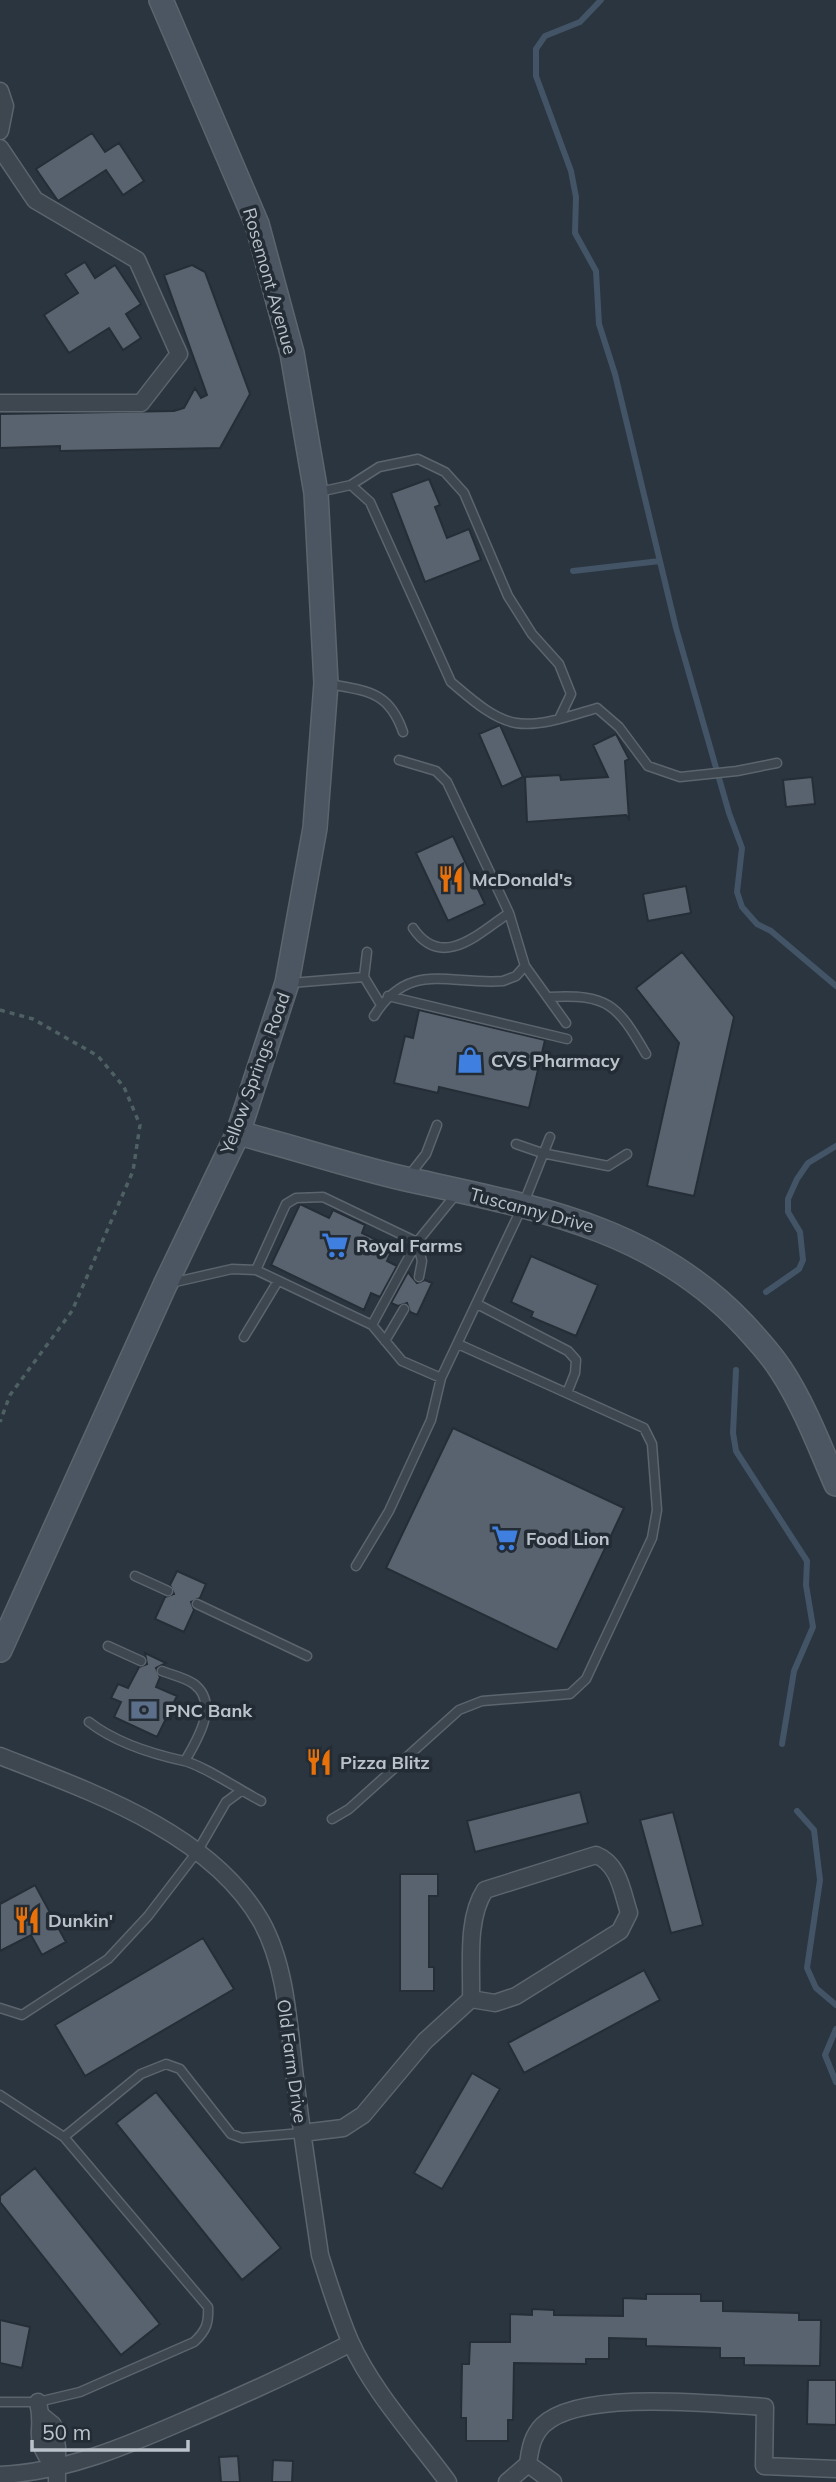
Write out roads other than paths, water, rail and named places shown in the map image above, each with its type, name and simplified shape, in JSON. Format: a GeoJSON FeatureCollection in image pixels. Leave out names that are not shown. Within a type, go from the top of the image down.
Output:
{"type":"FeatureCollection","features":[{"type":"Feature","properties":{"kind":"main road","name":"Rosemont Avenue"},"geometry":{"type":"LineString","coordinates":[[162,0],[257,224],[292,353],[316,493]]}},
{"type":"Feature","properties":{"kind":"main road","name":"Yellow Springs Road"},"geometry":{"type":"LineString","coordinates":[[0,1650],[165,1285],[237,1133],[287,983],[315,828],[326,683],[316,493]]}},
{"type":"Feature","properties":{"kind":"main road","name":"Tuscanny Drive"},"geometry":{"type":"LineString","coordinates":[[237,1133],[407,1179],[561,1214],[630,1241],[688,1275],[761,1343],[780,1369],[803,1410],[836,1484]]}},
{"type":"Feature","properties":{"kind":"street"},"geometry":{"type":"LineString","coordinates":[[0,91],[5,106],[0,131]]}},
{"type":"Feature","properties":{"kind":"street"},"geometry":{"type":"LineString","coordinates":[[0,148],[35,200],[137,260],[179,354],[141,403],[0,403]]}},
{"type":"Feature","properties":{"kind":"street","name":"Old Farm Drive"},"geometry":{"type":"LineString","coordinates":[[0,1756],[101,1796],[197,1852],[222,1872],[261,1921],[274,1953],[285,2001],[320,2255],[351,2343],[376,2383],[448,2482]]}},
{"type":"Feature","properties":{"kind":"street"},"geometry":{"type":"LineString","coordinates":[[302,2133],[343,2128],[363,2115],[425,2040],[471,1999],[474,1920],[479,1899],[485,1890],[596,1855],[607,1859],[614,1867],[629,1913],[620,1931],[516,1996],[495,2003],[471,1999]]}},
{"type":"Feature","properties":{"kind":"street"},"geometry":{"type":"LineString","coordinates":[[0,2475],[56,2475],[284,2377],[351,2343]]}},
{"type":"Feature","properties":{"kind":"street"},"geometry":{"type":"LineString","coordinates":[[507,2482],[528,2464],[534,2436],[545,2423],[566,2413],[634,2402],[765,2407],[764,2466],[836,2469]]}},
{"type":"Feature","properties":{"kind":"street"},"geometry":{"type":"LineString","coordinates":[[40,2409],[53,2425],[57,2447],[56,2475]]}},
{"type":"Feature","properties":{"kind":"street"},"geometry":{"type":"LineString","coordinates":[[528,2464],[553,2482]]}},
{"type":"Feature","properties":{"kind":"lane"},"geometry":{"type":"LineString","coordinates":[[316,493],[351,485],[379,467],[418,459],[445,472],[464,494],[508,596],[532,634],[559,664],[570,694],[559,719]]}},
{"type":"Feature","properties":{"kind":"lane"},"geometry":{"type":"LineString","coordinates":[[351,485],[370,502],[452,682],[476,704],[516,723],[559,719],[597,708],[619,726],[648,766],[680,777],[737,771],[777,762]]}},
{"type":"Feature","properties":{"kind":"lane"},"geometry":{"type":"LineString","coordinates":[[326,683],[375,693],[396,711],[403,732]]}},
{"type":"Feature","properties":{"kind":"lane"},"geometry":{"type":"LineString","coordinates":[[399,760],[436,771],[447,782],[509,913],[525,966],[566,1023]]}},
{"type":"Feature","properties":{"kind":"lane"},"geometry":{"type":"LineString","coordinates":[[413,928],[428,944],[451,948],[462,945],[509,913]]}},
{"type":"Feature","properties":{"kind":"lane"},"geometry":{"type":"LineString","coordinates":[[367,952],[364,977],[381,1005]]}},
{"type":"Feature","properties":{"kind":"lane"},"geometry":{"type":"LineString","coordinates":[[374,1016],[388,996],[410,981],[503,981],[516,976],[525,966]]}},
{"type":"Feature","properties":{"kind":"lane"},"geometry":{"type":"LineString","coordinates":[[287,983],[364,977]]}},
{"type":"Feature","properties":{"kind":"lane"},"geometry":{"type":"LineString","coordinates":[[388,996],[567,1039]]}},
{"type":"Feature","properties":{"kind":"lane"},"geometry":{"type":"LineString","coordinates":[[549,997],[577,996],[601,1000],[626,1019],[646,1054]]}},
{"type":"Feature","properties":{"kind":"lane"},"geometry":{"type":"LineString","coordinates":[[407,1179],[426,1154],[437,1125]]}},
{"type":"Feature","properties":{"kind":"lane"},"geometry":{"type":"LineString","coordinates":[[356,1566],[389,1511],[431,1420],[441,1378],[523,1205],[550,1137]]}},
{"type":"Feature","properties":{"kind":"lane"},"geometry":{"type":"LineString","coordinates":[[516,1144],[542,1153],[608,1166],[627,1154]]}},
{"type":"Feature","properties":{"kind":"lane"},"geometry":{"type":"LineString","coordinates":[[372,1325],[417,1242],[459,1191]]}},
{"type":"Feature","properties":{"kind":"lane"},"geometry":{"type":"LineString","coordinates":[[256,1270],[286,1204],[296,1198],[323,1197],[417,1242],[422,1261],[419,1277]]}},
{"type":"Feature","properties":{"kind":"lane"},"geometry":{"type":"LineString","coordinates":[[165,1285],[232,1269],[256,1270],[372,1325],[402,1361],[441,1378]]}},
{"type":"Feature","properties":{"kind":"lane"},"geometry":{"type":"LineString","coordinates":[[244,1337],[278,1281]]}},
{"type":"Feature","properties":{"kind":"lane"},"geometry":{"type":"LineString","coordinates":[[477,1304],[568,1351],[576,1360],[575,1373],[567,1393]]}},
{"type":"Feature","properties":{"kind":"lane"},"geometry":{"type":"LineString","coordinates":[[385,1341],[404,1309]]}},
{"type":"Feature","properties":{"kind":"lane"},"geometry":{"type":"LineString","coordinates":[[332,1819],[349,1809],[459,1710],[482,1701],[570,1694],[586,1679],[652,1538],[657,1510],[652,1444],[643,1428],[458,1344]]}},
{"type":"Feature","properties":{"kind":"lane"},"geometry":{"type":"LineString","coordinates":[[135,1576],[168,1591]]}},
{"type":"Feature","properties":{"kind":"lane"},"geometry":{"type":"LineString","coordinates":[[197,1604],[307,1656]]}},
{"type":"Feature","properties":{"kind":"lane"},"geometry":{"type":"LineString","coordinates":[[108,1646],[141,1661]]}},
{"type":"Feature","properties":{"kind":"lane"},"geometry":{"type":"LineString","coordinates":[[162,1671],[195,1685],[204,1700],[207,1715],[185,1761]]}},
{"type":"Feature","properties":{"kind":"lane"},"geometry":{"type":"LineString","coordinates":[[89,1722],[101,1731],[170,1760],[185,1761],[261,1801]]}},
{"type":"Feature","properties":{"kind":"lane"},"geometry":{"type":"LineString","coordinates":[[0,2008],[22,2015],[108,1959],[148,1916],[197,1852],[226,1802],[241,1791]]}},
{"type":"Feature","properties":{"kind":"lane"},"geometry":{"type":"LineString","coordinates":[[64,2137],[141,2074],[166,2064],[180,2069],[231,2134],[242,2138],[302,2133]]}},
{"type":"Feature","properties":{"kind":"lane"},"geometry":{"type":"LineString","coordinates":[[0,2095],[64,2137],[208,2307],[209,2321],[204,2333],[194,2342],[40,2409],[0,2402]]}},
{"type":"Feature","properties":{"kind":"waterway"},"geometry":{"type":"LineString","coordinates":[[601,0],[580,22],[545,36],[536,49],[536,76],[571,171],[576,197],[575,233],[596,271],[599,324],[615,374],[676,628],[729,813],[742,848],[737,892],[742,907],[757,924],[771,931],[836,986]]}},
{"type":"Feature","properties":{"kind":"waterway"},"geometry":{"type":"LineString","coordinates":[[573,571],[660,561]]}},
{"type":"Feature","properties":{"kind":"waterway"},"geometry":{"type":"LineString","coordinates":[[766,1292],[799,1269],[803,1260],[800,1232],[788,1212],[788,1199],[797,1179],[808,1163],[836,1146]]}},
{"type":"Feature","properties":{"kind":"waterway"},"geometry":{"type":"LineString","coordinates":[[736,1370],[733,1433],[736,1451],[807,1561],[806,1585],[813,1627],[794,1671],[782,1744]]}},
{"type":"Feature","properties":{"kind":"waterway"},"geometry":{"type":"LineString","coordinates":[[797,1811],[814,1830],[820,1880],[807,1968],[816,1988],[836,2005]]}},
{"type":"Feature","properties":{"kind":"waterway"},"geometry":{"type":"LineString","coordinates":[[836,2029],[825,2055],[836,2082]]}},
{"type":"Feature","properties":{"kind":"place","name":"McDonald's"},"geometry":{"type":"Point","coordinates":[451,879]}},
{"type":"Feature","properties":{"kind":"place","name":"CVS Pharmacy"},"geometry":{"type":"Point","coordinates":[470,1060]}},
{"type":"Feature","properties":{"kind":"place","name":"Royal Farms"},"geometry":{"type":"Point","coordinates":[335,1245]}},
{"type":"Feature","properties":{"kind":"place","name":"Food Lion"},"geometry":{"type":"Point","coordinates":[505,1538]}},
{"type":"Feature","properties":{"kind":"place","name":"PNC Bank"},"geometry":{"type":"Point","coordinates":[144,1710]}},
{"type":"Feature","properties":{"kind":"place","name":"Pizza Blitz"},"geometry":{"type":"Point","coordinates":[319,1762]}},
{"type":"Feature","properties":{"kind":"place","name":"Dunkin'"},"geometry":{"type":"Point","coordinates":[27,1920]}}]}
